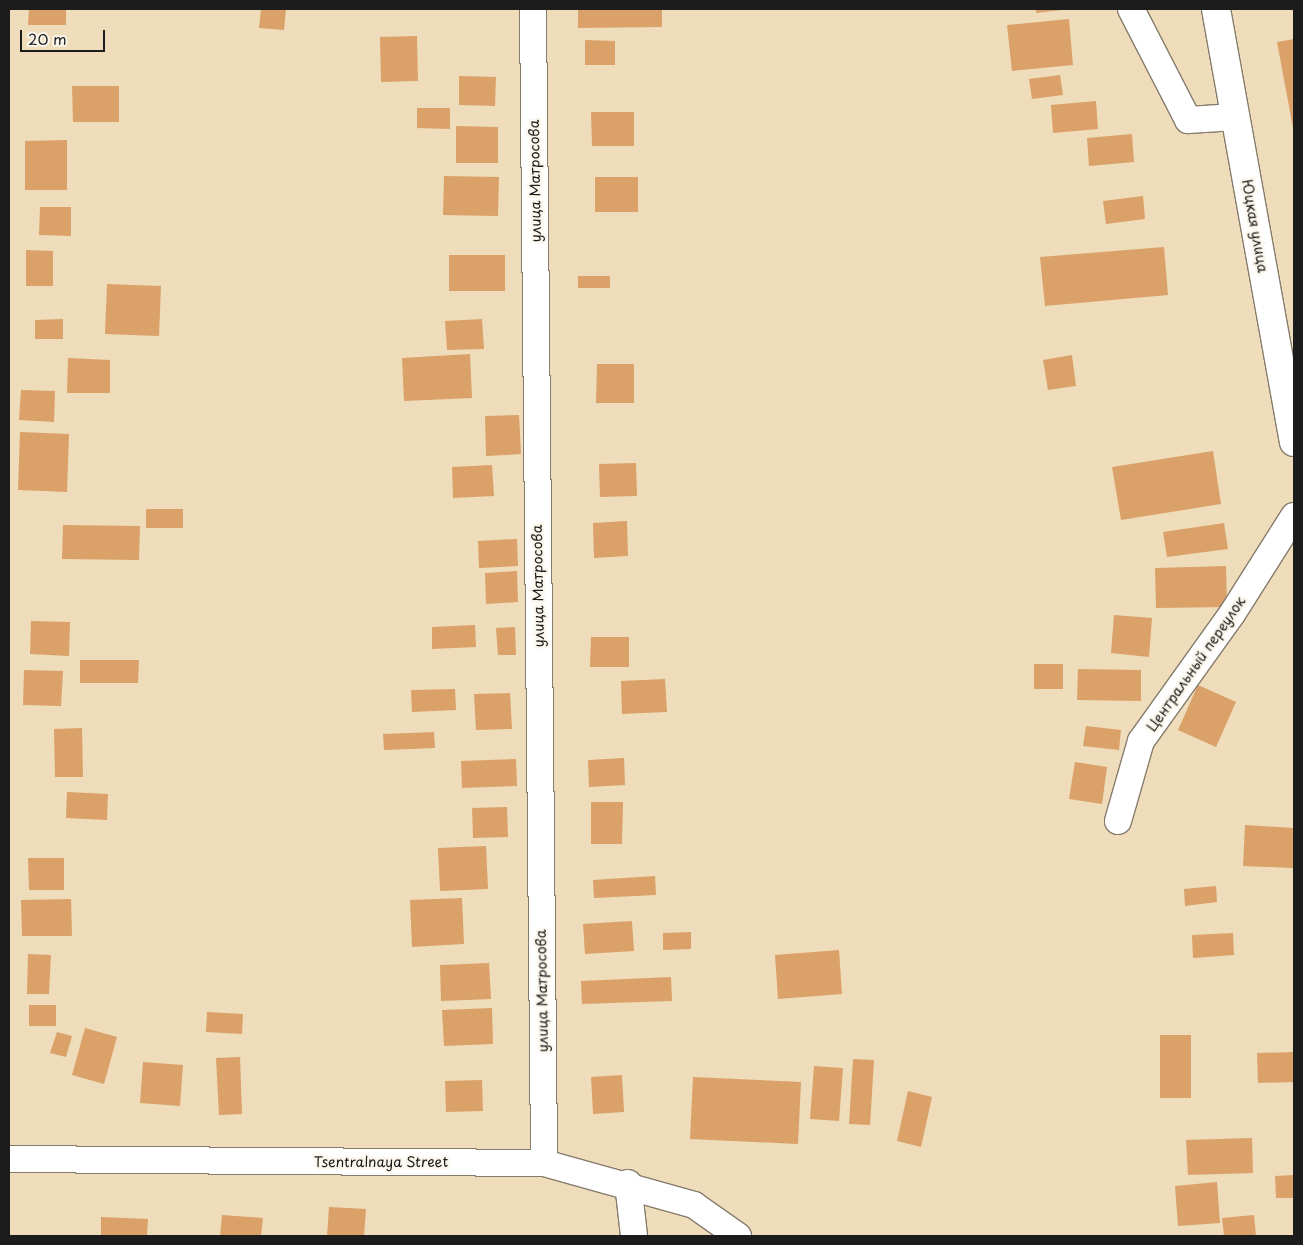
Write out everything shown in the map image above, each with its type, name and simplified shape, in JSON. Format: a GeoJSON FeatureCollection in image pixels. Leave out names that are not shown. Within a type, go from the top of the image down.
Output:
{"type":"FeatureCollection","features":[{"type":"Feature","properties":{"kind":"main road","name":"Юцкая улица"},"geometry":{"type":"LineString","coordinates":[[1216,9],[1294,442]]}},
{"type":"Feature","properties":{"kind":"street","name":"улица Матросова"},"geometry":{"type":"LineString","coordinates":[[533,9],[544,1163]]}},
{"type":"Feature","properties":{"kind":"street"},"geometry":{"type":"LineString","coordinates":[[1131,9],[1188,120],[1235,117]]}},
{"type":"Feature","properties":{"kind":"street","name":"Центральный переулок"},"geometry":{"type":"LineString","coordinates":[[1118,820],[1141,741],[1232,614],[1294,516]]}},
{"type":"Feature","properties":{"kind":"street","name":"Tsentralnaya Street"},"geometry":{"type":"LineString","coordinates":[[9,1159],[544,1163],[628,1183],[694,1205],[738,1236]]}},
{"type":"Feature","properties":{"kind":"street"},"geometry":{"type":"LineString","coordinates":[[628,1183],[634,1236]]}},
{"type":"Feature","properties":{"kind":"building"},"geometry":{"type":"Polygon","coordinates":[[[29,9],[66,9],[66,25],[28,25],[29,9]]]}},
{"type":"Feature","properties":{"kind":"building"},"geometry":{"type":"Polygon","coordinates":[[[261,9],[286,9],[284,30],[259,28],[261,9]]]}},
{"type":"Feature","properties":{"kind":"building"},"geometry":{"type":"Polygon","coordinates":[[[578,9],[662,9],[662,27],[578,28],[578,9]]]}},
{"type":"Feature","properties":{"kind":"building"},"geometry":{"type":"Polygon","coordinates":[[[1036,9],[1062,9],[1062,10],[1036,13],[1036,9]]]}},
{"type":"Feature","properties":{"kind":"building"},"geometry":{"type":"Polygon","coordinates":[[[1069,19],[1073,65],[1012,71],[1007,25],[1069,19]]]}},
{"type":"Feature","properties":{"kind":"building"},"geometry":{"type":"Polygon","coordinates":[[[417,36],[418,81],[381,82],[380,37],[417,36]]]}},
{"type":"Feature","properties":{"kind":"building"},"geometry":{"type":"Polygon","coordinates":[[[1294,39],[1294,128],[1293,128],[1277,42],[1294,39]]]}},
{"type":"Feature","properties":{"kind":"building"},"geometry":{"type":"Polygon","coordinates":[[[585,40],[615,41],[615,65],[585,65],[585,40]]]}},
{"type":"Feature","properties":{"kind":"building"},"geometry":{"type":"Polygon","coordinates":[[[1060,75],[1063,95],[1032,99],[1029,79],[1060,75]]]}},
{"type":"Feature","properties":{"kind":"building"},"geometry":{"type":"Polygon","coordinates":[[[459,76],[496,77],[495,106],[459,105],[459,76]]]}},
{"type":"Feature","properties":{"kind":"building"},"geometry":{"type":"Polygon","coordinates":[[[72,86],[119,86],[119,122],[73,122],[72,86]]]}},
{"type":"Feature","properties":{"kind":"building"},"geometry":{"type":"Polygon","coordinates":[[[1096,101],[1098,129],[1053,133],[1051,105],[1096,101]]]}},
{"type":"Feature","properties":{"kind":"building"},"geometry":{"type":"Polygon","coordinates":[[[417,108],[450,108],[450,129],[417,128],[417,108]]]}},
{"type":"Feature","properties":{"kind":"building"},"geometry":{"type":"Polygon","coordinates":[[[591,112],[634,112],[634,146],[592,146],[591,112]]]}},
{"type":"Feature","properties":{"kind":"building"},"geometry":{"type":"Polygon","coordinates":[[[456,126],[498,127],[498,163],[456,163],[456,126]]]}},
{"type":"Feature","properties":{"kind":"building"},"geometry":{"type":"Polygon","coordinates":[[[1132,134],[1134,162],[1089,166],[1087,138],[1132,134]]]}},
{"type":"Feature","properties":{"kind":"building"},"geometry":{"type":"Polygon","coordinates":[[[67,140],[67,190],[25,190],[25,141],[67,140]]]}},
{"type":"Feature","properties":{"kind":"building"},"geometry":{"type":"Polygon","coordinates":[[[444,176],[499,177],[498,216],[443,215],[444,176]]]}},
{"type":"Feature","properties":{"kind":"building"},"geometry":{"type":"Polygon","coordinates":[[[595,177],[638,177],[638,212],[595,212],[595,177]]]}},
{"type":"Feature","properties":{"kind":"building"},"geometry":{"type":"Polygon","coordinates":[[[1143,196],[1145,219],[1106,224],[1103,201],[1143,196]]]}},
{"type":"Feature","properties":{"kind":"building"},"geometry":{"type":"Polygon","coordinates":[[[40,207],[71,207],[71,236],[39,235],[40,207]]]}},
{"type":"Feature","properties":{"kind":"building"},"geometry":{"type":"Polygon","coordinates":[[[1164,247],[1168,295],[1045,306],[1040,257],[1164,247]]]}},
{"type":"Feature","properties":{"kind":"building"},"geometry":{"type":"Polygon","coordinates":[[[26,250],[53,251],[53,286],[26,286],[26,250]]]}},
{"type":"Feature","properties":{"kind":"building"},"geometry":{"type":"Polygon","coordinates":[[[449,255],[505,255],[505,291],[449,291],[449,255]]]}},
{"type":"Feature","properties":{"kind":"building"},"geometry":{"type":"Polygon","coordinates":[[[578,276],[610,276],[610,288],[578,288],[578,276]]]}},
{"type":"Feature","properties":{"kind":"building"},"geometry":{"type":"Polygon","coordinates":[[[107,284],[161,286],[159,336],[105,334],[107,284]]]}},
{"type":"Feature","properties":{"kind":"building"},"geometry":{"type":"Polygon","coordinates":[[[63,319],[63,339],[35,339],[35,320],[63,319]]]}},
{"type":"Feature","properties":{"kind":"building"},"geometry":{"type":"Polygon","coordinates":[[[482,319],[484,349],[447,350],[445,321],[482,319]]]}},
{"type":"Feature","properties":{"kind":"building"},"geometry":{"type":"Polygon","coordinates":[[[470,354],[472,398],[404,401],[402,358],[470,354]]]}},
{"type":"Feature","properties":{"kind":"building"},"geometry":{"type":"Polygon","coordinates":[[[1072,355],[1076,386],[1048,390],[1043,360],[1072,355]]]}},
{"type":"Feature","properties":{"kind":"building"},"geometry":{"type":"Polygon","coordinates":[[[68,358],[110,360],[110,393],[67,393],[68,358]]]}},
{"type":"Feature","properties":{"kind":"building"},"geometry":{"type":"Polygon","coordinates":[[[597,364],[634,364],[634,403],[596,403],[597,364]]]}},
{"type":"Feature","properties":{"kind":"building"},"geometry":{"type":"Polygon","coordinates":[[[21,390],[55,391],[54,422],[19,420],[21,390]]]}},
{"type":"Feature","properties":{"kind":"building"},"geometry":{"type":"Polygon","coordinates":[[[519,415],[521,454],[486,456],[485,416],[519,415]]]}},
{"type":"Feature","properties":{"kind":"building"},"geometry":{"type":"Polygon","coordinates":[[[20,432],[69,434],[67,492],[18,490],[20,432]]]}},
{"type":"Feature","properties":{"kind":"building"},"geometry":{"type":"Polygon","coordinates":[[[1213,451],[1221,504],[1121,520],[1112,467],[1213,451]]]}},
{"type":"Feature","properties":{"kind":"building"},"geometry":{"type":"Polygon","coordinates":[[[636,463],[637,496],[600,497],[599,464],[636,463]]]}},
{"type":"Feature","properties":{"kind":"building"},"geometry":{"type":"Polygon","coordinates":[[[492,465],[494,496],[453,498],[452,467],[492,465]]]}},
{"type":"Feature","properties":{"kind":"building"},"geometry":{"type":"Polygon","coordinates":[[[146,509],[183,509],[183,528],[146,528],[146,509]]]}},
{"type":"Feature","properties":{"kind":"building"},"geometry":{"type":"Polygon","coordinates":[[[627,521],[628,556],[594,558],[593,523],[627,521]]]}},
{"type":"Feature","properties":{"kind":"building"},"geometry":{"type":"Polygon","coordinates":[[[1224,523],[1228,549],[1167,557],[1163,532],[1224,523]]]}},
{"type":"Feature","properties":{"kind":"building"},"geometry":{"type":"Polygon","coordinates":[[[63,525],[140,526],[139,560],[62,559],[63,525]]]}},
{"type":"Feature","properties":{"kind":"building"},"geometry":{"type":"Polygon","coordinates":[[[517,539],[518,566],[479,568],[478,541],[517,539]]]}},
{"type":"Feature","properties":{"kind":"building"},"geometry":{"type":"Polygon","coordinates":[[[1226,566],[1227,607],[1156,608],[1155,568],[1226,566]]]}},
{"type":"Feature","properties":{"kind":"building"},"geometry":{"type":"Polygon","coordinates":[[[517,571],[518,602],[486,604],[485,573],[517,571]]]}},
{"type":"Feature","properties":{"kind":"building"},"geometry":{"type":"Polygon","coordinates":[[[1114,615],[1152,618],[1149,657],[1111,653],[1114,615]]]}},
{"type":"Feature","properties":{"kind":"building"},"geometry":{"type":"Polygon","coordinates":[[[31,621],[70,622],[69,656],[30,654],[31,621]]]}},
{"type":"Feature","properties":{"kind":"building"},"geometry":{"type":"Polygon","coordinates":[[[475,625],[476,647],[432,649],[432,627],[475,625]]]}},
{"type":"Feature","properties":{"kind":"building"},"geometry":{"type":"Polygon","coordinates":[[[515,627],[516,655],[498,655],[496,628],[515,627]]]}},
{"type":"Feature","properties":{"kind":"building"},"geometry":{"type":"Polygon","coordinates":[[[591,637],[629,637],[629,667],[590,667],[591,637]]]}},
{"type":"Feature","properties":{"kind":"building"},"geometry":{"type":"Polygon","coordinates":[[[80,660],[139,660],[138,683],[80,683],[80,660]]]}},
{"type":"Feature","properties":{"kind":"building"},"geometry":{"type":"Polygon","coordinates":[[[1034,664],[1063,664],[1063,689],[1034,689],[1034,664]]]}},
{"type":"Feature","properties":{"kind":"building"},"geometry":{"type":"Polygon","coordinates":[[[1078,669],[1141,670],[1141,701],[1077,700],[1078,669]]]}},
{"type":"Feature","properties":{"kind":"building"},"geometry":{"type":"Polygon","coordinates":[[[24,670],[63,671],[61,706],[23,705],[24,670]]]}},
{"type":"Feature","properties":{"kind":"building"},"geometry":{"type":"Polygon","coordinates":[[[665,679],[667,712],[622,714],[621,681],[665,679]]]}},
{"type":"Feature","properties":{"kind":"building"},"geometry":{"type":"Polygon","coordinates":[[[1198,685],[1236,702],[1216,747],[1178,730],[1198,685]]]}},
{"type":"Feature","properties":{"kind":"building"},"geometry":{"type":"Polygon","coordinates":[[[455,689],[456,710],[412,712],[411,690],[455,689]]]}},
{"type":"Feature","properties":{"kind":"building"},"geometry":{"type":"Polygon","coordinates":[[[510,693],[512,729],[476,730],[474,694],[510,693]]]}},
{"type":"Feature","properties":{"kind":"building"},"geometry":{"type":"Polygon","coordinates":[[[1086,726],[1121,730],[1119,750],[1083,746],[1086,726]]]}},
{"type":"Feature","properties":{"kind":"building"},"geometry":{"type":"Polygon","coordinates":[[[82,728],[83,777],[55,777],[54,729],[82,728]]]}},
{"type":"Feature","properties":{"kind":"building"},"geometry":{"type":"Polygon","coordinates":[[[434,732],[435,748],[384,750],[383,734],[434,732]]]}},
{"type":"Feature","properties":{"kind":"building"},"geometry":{"type":"Polygon","coordinates":[[[624,758],[625,785],[589,787],[588,760],[624,758]]]}},
{"type":"Feature","properties":{"kind":"building"},"geometry":{"type":"Polygon","coordinates":[[[516,759],[517,786],[462,788],[461,761],[516,759]]]}},
{"type":"Feature","properties":{"kind":"building"},"geometry":{"type":"Polygon","coordinates":[[[1075,762],[1107,767],[1102,804],[1069,799],[1075,762]]]}},
{"type":"Feature","properties":{"kind":"building"},"geometry":{"type":"Polygon","coordinates":[[[67,792],[108,794],[107,820],[66,818],[67,792]]]}},
{"type":"Feature","properties":{"kind":"building"},"geometry":{"type":"Polygon","coordinates":[[[591,802],[623,802],[622,844],[591,844],[591,802]]]}},
{"type":"Feature","properties":{"kind":"building"},"geometry":{"type":"Polygon","coordinates":[[[507,807],[508,837],[473,838],[472,808],[507,807]]]}},
{"type":"Feature","properties":{"kind":"building"},"geometry":{"type":"Polygon","coordinates":[[[1245,825],[1294,828],[1293,868],[1243,866],[1245,825]]]}},
{"type":"Feature","properties":{"kind":"building"},"geometry":{"type":"Polygon","coordinates":[[[486,846],[488,889],[440,891],[438,848],[486,846]]]}},
{"type":"Feature","properties":{"kind":"building"},"geometry":{"type":"Polygon","coordinates":[[[28,858],[64,858],[64,890],[29,890],[28,858]]]}},
{"type":"Feature","properties":{"kind":"building"},"geometry":{"type":"Polygon","coordinates":[[[655,876],[656,895],[594,898],[593,880],[655,876]]]}},
{"type":"Feature","properties":{"kind":"building"},"geometry":{"type":"Polygon","coordinates":[[[1216,886],[1217,902],[1185,906],[1184,889],[1216,886]]]}},
{"type":"Feature","properties":{"kind":"building"},"geometry":{"type":"Polygon","coordinates":[[[462,898],[464,944],[412,947],[410,900],[462,898]]]}},
{"type":"Feature","properties":{"kind":"building"},"geometry":{"type":"Polygon","coordinates":[[[71,899],[72,936],[22,936],[21,900],[71,899]]]}},
{"type":"Feature","properties":{"kind":"building"},"geometry":{"type":"Polygon","coordinates":[[[632,921],[634,951],[585,954],[583,924],[632,921]]]}},
{"type":"Feature","properties":{"kind":"building"},"geometry":{"type":"Polygon","coordinates":[[[691,932],[691,949],[663,950],[663,933],[691,932]]]}},
{"type":"Feature","properties":{"kind":"building"},"geometry":{"type":"Polygon","coordinates":[[[1233,933],[1234,955],[1193,958],[1192,935],[1233,933]]]}},
{"type":"Feature","properties":{"kind":"building"},"geometry":{"type":"Polygon","coordinates":[[[839,950],[842,994],[778,999],[775,955],[839,950]]]}},
{"type":"Feature","properties":{"kind":"building"},"geometry":{"type":"Polygon","coordinates":[[[28,954],[51,955],[49,994],[27,994],[28,954]]]}},
{"type":"Feature","properties":{"kind":"building"},"geometry":{"type":"Polygon","coordinates":[[[489,963],[491,999],[441,1001],[440,965],[489,963]]]}},
{"type":"Feature","properties":{"kind":"building"},"geometry":{"type":"Polygon","coordinates":[[[671,977],[672,1001],[582,1004],[581,981],[671,977]]]}},
{"type":"Feature","properties":{"kind":"building"},"geometry":{"type":"Polygon","coordinates":[[[29,1005],[56,1005],[56,1026],[29,1026],[29,1005]]]}},
{"type":"Feature","properties":{"kind":"building"},"geometry":{"type":"Polygon","coordinates":[[[492,1008],[493,1044],[444,1046],[442,1010],[492,1008]]]}},
{"type":"Feature","properties":{"kind":"building"},"geometry":{"type":"Polygon","coordinates":[[[207,1012],[243,1014],[242,1034],[206,1032],[207,1012]]]}},
{"type":"Feature","properties":{"kind":"building"},"geometry":{"type":"Polygon","coordinates":[[[85,1028],[117,1037],[104,1084],[72,1075],[85,1028]]]}},
{"type":"Feature","properties":{"kind":"building"},"geometry":{"type":"Polygon","coordinates":[[[57,1032],[72,1036],[66,1057],[50,1053],[57,1032]]]}},
{"type":"Feature","properties":{"kind":"building"},"geometry":{"type":"Polygon","coordinates":[[[1160,1035],[1191,1035],[1191,1098],[1160,1098],[1160,1035]]]}},
{"type":"Feature","properties":{"kind":"building"},"geometry":{"type":"Polygon","coordinates":[[[1294,1052],[1294,1082],[1258,1083],[1257,1053],[1294,1052]]]}},
{"type":"Feature","properties":{"kind":"building"},"geometry":{"type":"Polygon","coordinates":[[[240,1057],[242,1114],[219,1115],[216,1058],[240,1057]]]}},
{"type":"Feature","properties":{"kind":"building"},"geometry":{"type":"Polygon","coordinates":[[[853,1059],[874,1060],[870,1125],[849,1124],[853,1059]]]}},
{"type":"Feature","properties":{"kind":"building"},"geometry":{"type":"Polygon","coordinates":[[[143,1062],[183,1065],[180,1106],[140,1103],[143,1062]]]}},
{"type":"Feature","properties":{"kind":"building"},"geometry":{"type":"Polygon","coordinates":[[[814,1066],[843,1068],[839,1121],[810,1119],[814,1066]]]}},
{"type":"Feature","properties":{"kind":"building"},"geometry":{"type":"Polygon","coordinates":[[[622,1075],[624,1112],[593,1114],[591,1077],[622,1075]]]}},
{"type":"Feature","properties":{"kind":"building"},"geometry":{"type":"Polygon","coordinates":[[[693,1077],[801,1082],[798,1144],[690,1139],[693,1077]]]}},
{"type":"Feature","properties":{"kind":"building"},"geometry":{"type":"Polygon","coordinates":[[[482,1080],[483,1111],[446,1112],[445,1081],[482,1080]]]}},
{"type":"Feature","properties":{"kind":"building"},"geometry":{"type":"Polygon","coordinates":[[[908,1091],[932,1097],[921,1147],[897,1141],[908,1091]]]}},
{"type":"Feature","properties":{"kind":"building"},"geometry":{"type":"Polygon","coordinates":[[[1252,1138],[1253,1173],[1188,1175],[1186,1140],[1252,1138]]]}},
{"type":"Feature","properties":{"kind":"building"},"geometry":{"type":"Polygon","coordinates":[[[1294,1175],[1294,1198],[1276,1198],[1275,1176],[1294,1175]]]}},
{"type":"Feature","properties":{"kind":"building"},"geometry":{"type":"Polygon","coordinates":[[[1217,1182],[1220,1223],[1178,1226],[1175,1186],[1217,1182]]]}},
{"type":"Feature","properties":{"kind":"building"},"geometry":{"type":"Polygon","coordinates":[[[329,1207],[366,1209],[364,1236],[327,1236],[329,1207]]]}},
{"type":"Feature","properties":{"kind":"building"},"geometry":{"type":"Polygon","coordinates":[[[222,1215],[263,1218],[261,1236],[220,1236],[222,1215]]]}},
{"type":"Feature","properties":{"kind":"building"},"geometry":{"type":"Polygon","coordinates":[[[1254,1215],[1256,1236],[1224,1236],[1222,1218],[1254,1215]]]}},
{"type":"Feature","properties":{"kind":"building"},"geometry":{"type":"Polygon","coordinates":[[[101,1217],[148,1219],[147,1236],[101,1236],[101,1217]]]}}]}
